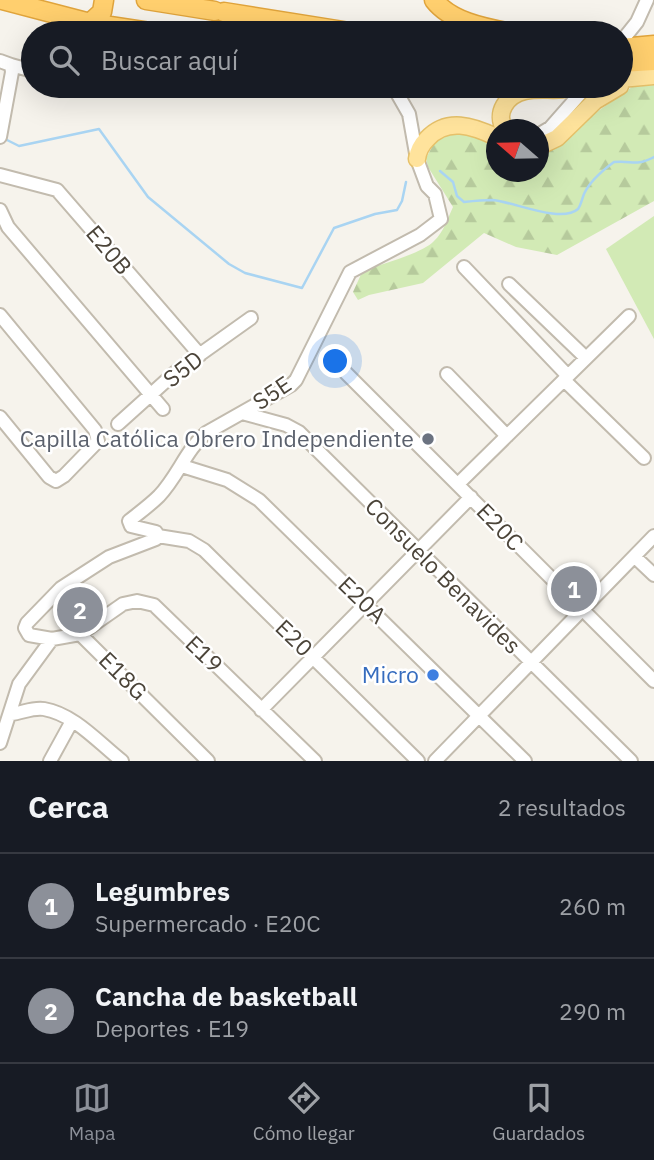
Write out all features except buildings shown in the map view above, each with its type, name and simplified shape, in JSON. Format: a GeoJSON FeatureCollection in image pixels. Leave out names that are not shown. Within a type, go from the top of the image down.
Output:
{"type":"FeatureCollection","features":[{"type":"Feature","properties":{"kind":"highway"},"geometry":{"type":"LineString","coordinates":[[2,0],[82,21]]}},
{"type":"Feature","properties":{"kind":"highway"},"geometry":{"type":"LineString","coordinates":[[92,21],[102,12],[104,0]]}},
{"type":"Feature","properties":{"kind":"highway"},"geometry":{"type":"LineString","coordinates":[[146,0],[278,21]]}},
{"type":"Feature","properties":{"kind":"highway"},"geometry":{"type":"LineString","coordinates":[[434,0],[446,11],[466,21]]}},
{"type":"Feature","properties":{"kind":"highway"},"geometry":{"type":"LineString","coordinates":[[633,47],[654,45]]}},
{"type":"Feature","properties":{"kind":"highway"},"geometry":{"type":"LineString","coordinates":[[633,62],[654,61]]}},
{"type":"Feature","properties":{"kind":"main road"},"geometry":{"type":"LineString","coordinates":[[633,80],[654,76]]}},
{"type":"Feature","properties":{"kind":"main road"},"geometry":{"type":"LineString","coordinates":[[501,119],[502,108],[510,98]]}},
{"type":"Feature","properties":{"kind":"main road"},"geometry":{"type":"LineString","coordinates":[[549,142],[601,98]]}},
{"type":"Feature","properties":{"kind":"main road"},"geometry":{"type":"LineString","coordinates":[[416,151],[418,136],[432,124],[451,117],[486,125]]}},
{"type":"Feature","properties":{"kind":"main road"},"geometry":{"type":"LineString","coordinates":[[416,151],[432,133],[452,124],[486,133]]}},
{"type":"Feature","properties":{"kind":"street"},"geometry":{"type":"LineString","coordinates":[[633,25],[647,0]]}},
{"type":"Feature","properties":{"kind":"street"},"geometry":{"type":"LineString","coordinates":[[1,134],[12,72],[5,63]]}},
{"type":"Feature","properties":{"kind":"street","name":"S5E"},"geometry":{"type":"LineString","coordinates":[[158,536],[154,530],[131,526],[129,521],[159,495],[194,443],[206,433],[296,380],[350,271],[420,235],[441,219],[435,194],[427,186],[416,151],[409,114],[400,98]]}},
{"type":"Feature","properties":{"kind":"street"},"geometry":{"type":"LineString","coordinates":[[549,129],[577,98]]}},
{"type":"Feature","properties":{"kind":"street","name":"E20B"},"geometry":{"type":"LineString","coordinates":[[0,175],[57,190],[200,355]]}},
{"type":"Feature","properties":{"kind":"street"},"geometry":{"type":"LineString","coordinates":[[0,210],[4,228],[163,409]]}},
{"type":"Feature","properties":{"kind":"street"},"geometry":{"type":"LineString","coordinates":[[464,267],[644,458]]}},
{"type":"Feature","properties":{"kind":"street"},"geometry":{"type":"LineString","coordinates":[[509,284],[586,358]]}},
{"type":"Feature","properties":{"kind":"street"},"geometry":{"type":"LineString","coordinates":[[0,315],[95,430],[98,441],[56,481],[49,477],[0,417]]}},
{"type":"Feature","properties":{"kind":"street"},"geometry":{"type":"LineString","coordinates":[[458,484],[629,316]]}},
{"type":"Feature","properties":{"kind":"street","name":"S5D"},"geometry":{"type":"LineString","coordinates":[[118,424],[178,370],[251,318]]}},
{"type":"Feature","properties":{"kind":"street","name":"E20C"},"geometry":{"type":"LineString","coordinates":[[346,373],[580,610],[654,681]]}},
{"type":"Feature","properties":{"kind":"street"},"geometry":{"type":"LineString","coordinates":[[447,374],[507,436]]}},
{"type":"Feature","properties":{"kind":"street","name":"Consuelo Benavides"},"geometry":{"type":"LineString","coordinates":[[242,413],[286,425],[299,432],[631,761]]}},
{"type":"Feature","properties":{"kind":"street","name":"E20A"},"geometry":{"type":"LineString","coordinates":[[181,466],[227,480],[259,500],[526,761]]}},
{"type":"Feature","properties":{"kind":"street"},"geometry":{"type":"LineString","coordinates":[[261,710],[471,497]]}},
{"type":"Feature","properties":{"kind":"street"},"geometry":{"type":"LineString","coordinates":[[0,743],[19,684],[52,639],[29,635],[25,628],[61,588],[109,557],[153,541],[158,536]]}},
{"type":"Feature","properties":{"kind":"street","name":"E20"},"geometry":{"type":"LineString","coordinates":[[158,536],[189,541],[204,550],[418,761]]}},
{"type":"Feature","properties":{"kind":"street"},"geometry":{"type":"LineString","coordinates":[[435,761],[654,536]]}},
{"type":"Feature","properties":{"kind":"street"},"geometry":{"type":"LineString","coordinates":[[635,556],[654,575]]}},
{"type":"Feature","properties":{"kind":"street","name":"E19"},"geometry":{"type":"LineString","coordinates":[[80,634],[123,604],[137,601],[154,606],[314,761]]}},
{"type":"Feature","properties":{"kind":"street","name":"E18G"},"geometry":{"type":"LineString","coordinates":[[52,639],[80,634],[208,761]]}},
{"type":"Feature","properties":{"kind":"street"},"geometry":{"type":"LineString","coordinates":[[11,714],[42,708],[72,721],[122,761]]}},
{"type":"Feature","properties":{"kind":"street"},"geometry":{"type":"LineString","coordinates":[[50,761],[72,721]]}},
{"type":"Feature","properties":{"kind":"green space"},"geometry":{"type":"Polygon","coordinates":[[[654,85],[654,201],[557,255],[516,247],[484,233],[423,283],[358,300],[353,292],[363,270],[421,250],[434,241],[445,225],[453,207],[428,167],[426,158],[437,138],[458,132],[486,139],[486,182],[549,182],[549,146],[616,98],[633,98],[633,87],[654,85]]]}},
{"type":"Feature","properties":{"kind":"green space"},"geometry":{"type":"Polygon","coordinates":[[[654,216],[654,339],[606,249],[654,216]]]}},
{"type":"Feature","properties":{"kind":"waterway"},"geometry":{"type":"LineString","coordinates":[[3,138],[19,146],[99,129],[148,197],[229,264],[245,273],[302,288],[334,228],[375,214],[397,210],[406,182]]}},
{"type":"Feature","properties":{"kind":"waterway"},"geometry":{"type":"LineString","coordinates":[[440,171],[453,182],[457,196],[464,202],[501,201],[560,214],[578,209],[590,185],[614,162],[638,162],[654,157]]}},
{"type":"Feature","properties":{"kind":"place","name":"Capilla Católica Obrero Independiente"},"geometry":{"type":"Point","coordinates":[428,439]}},
{"type":"Feature","properties":{"kind":"place","name":"Legumbres"},"geometry":{"type":"Point","coordinates":[574,589]}},
{"type":"Feature","properties":{"kind":"place","name":"Cancha de basketball"},"geometry":{"type":"Point","coordinates":[80,610]}},
{"type":"Feature","properties":{"kind":"place","name":"Micro"},"geometry":{"type":"Point","coordinates":[433,675]}}]}
